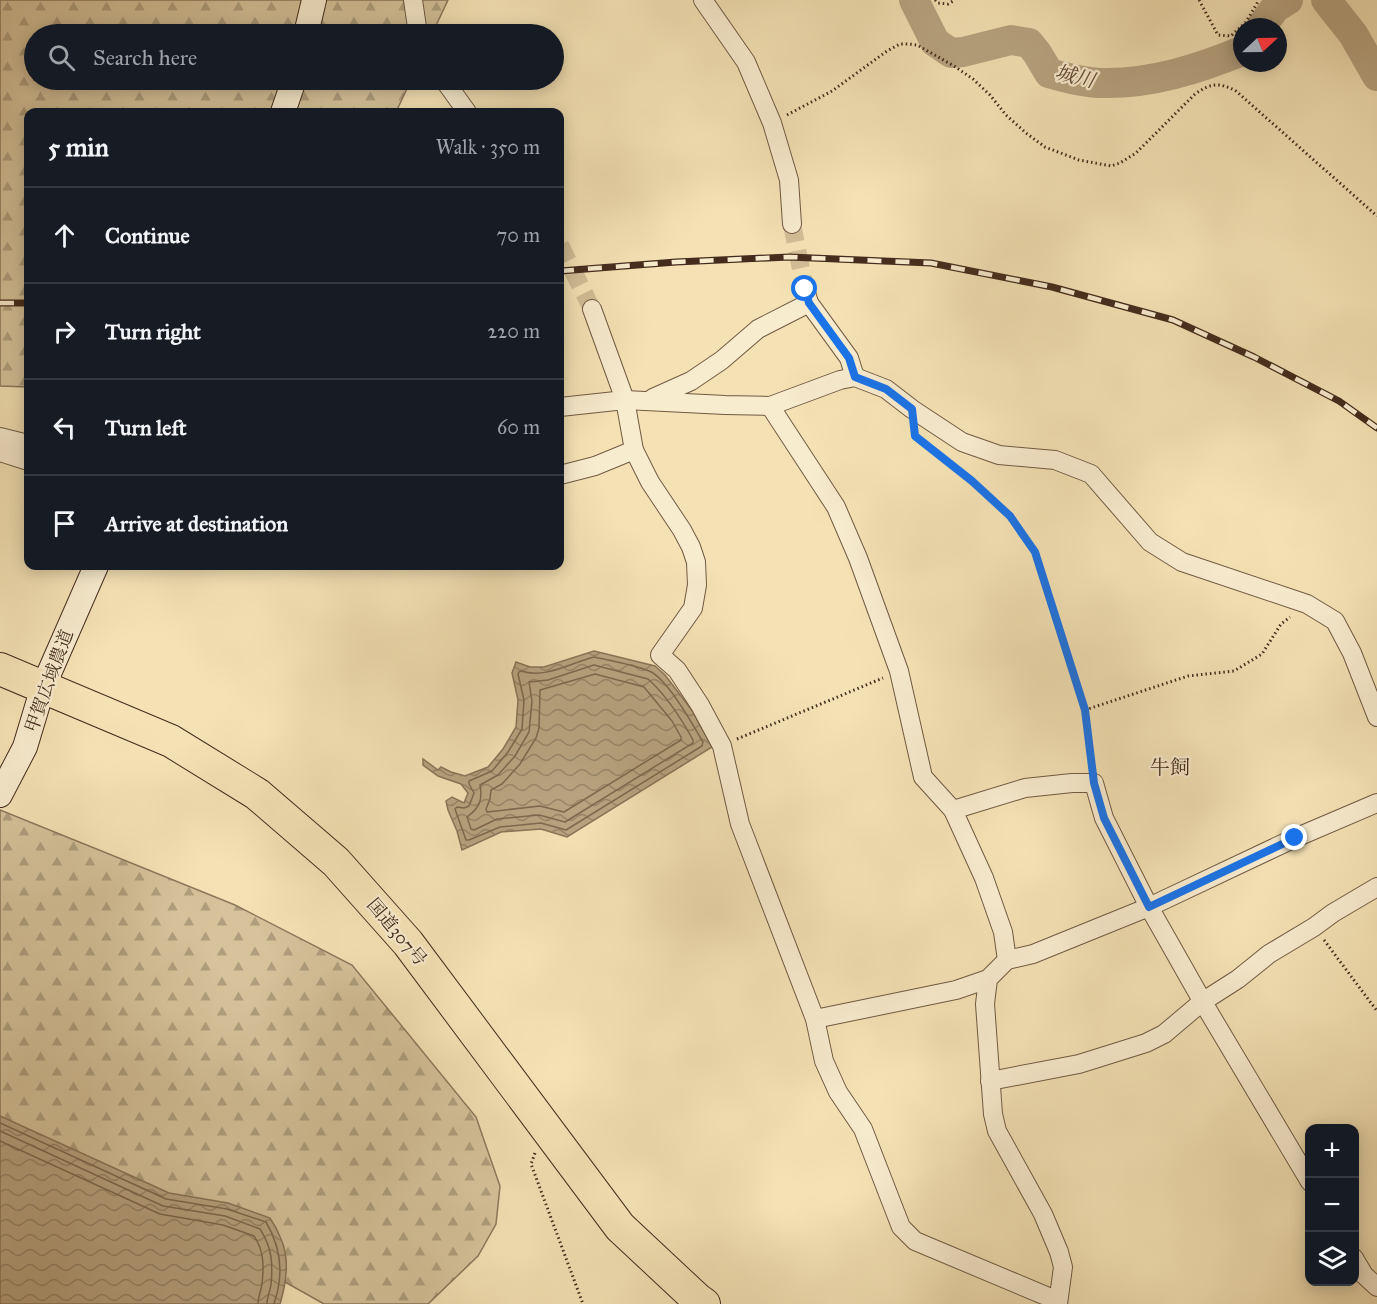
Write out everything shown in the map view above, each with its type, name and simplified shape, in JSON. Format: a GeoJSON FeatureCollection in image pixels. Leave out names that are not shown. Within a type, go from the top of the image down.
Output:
{"type":"FeatureCollection","features":[{"type":"Feature","properties":{"kind":"highway","name":"国道307号"},"geometry":{"type":"LineString","coordinates":[[0,669],[171,741],[257,794],[336,862],[408,943],[620,1227],[704,1304]]}},
{"type":"Feature","properties":{"kind":"street"},"geometry":{"type":"LineString","coordinates":[[308,24],[314,0]]}},
{"type":"Feature","properties":{"kind":"street"},"geometry":{"type":"LineString","coordinates":[[413,0],[417,24]]}},
{"type":"Feature","properties":{"kind":"street"},"geometry":{"type":"LineString","coordinates":[[703,0],[746,62],[772,123],[789,180],[792,224]]}},
{"type":"Feature","properties":{"kind":"street"},"geometry":{"type":"LineString","coordinates":[[284,108],[291,90]]}},
{"type":"Feature","properties":{"kind":"street"},"geometry":{"type":"LineString","coordinates":[[451,90],[464,108]]}},
{"type":"Feature","properties":{"kind":"street"},"geometry":{"type":"LineString","coordinates":[[649,400],[691,381],[722,360],[758,329],[807,296],[849,358],[855,377]]}},
{"type":"Feature","properties":{"kind":"street"},"geometry":{"type":"LineString","coordinates":[[592,309],[626,399],[634,450],[650,482],[682,530],[696,562],[697,585],[693,608],[660,655],[677,670],[700,705],[722,746],[740,824],[815,1019],[824,1061],[838,1092],[863,1129],[901,1227],[915,1241],[1058,1303],[1063,1267],[1059,1252],[1043,1214],[998,1131],[993,1114],[985,1004],[988,979]]}},
{"type":"Feature","properties":{"kind":"street"},"geometry":{"type":"LineString","coordinates":[[564,407],[626,399],[770,406],[840,380],[855,377],[886,389],[963,442],[999,455],[1055,460],[1091,474],[1150,542],[1182,562],[1306,603],[1335,621],[1352,653],[1377,717]]}},
{"type":"Feature","properties":{"kind":"street"},"geometry":{"type":"LineString","coordinates":[[770,406],[836,507],[858,558],[899,671],[923,777],[953,810],[984,878],[1003,932],[1007,960]]}},
{"type":"Feature","properties":{"kind":"street"},"geometry":{"type":"LineString","coordinates":[[0,437],[24,443]]}},
{"type":"Feature","properties":{"kind":"street"},"geometry":{"type":"LineString","coordinates":[[564,474],[595,466],[634,450]]}},
{"type":"Feature","properties":{"kind":"street"},"geometry":{"type":"LineString","coordinates":[[0,452],[24,460]]}},
{"type":"Feature","properties":{"kind":"street","name":"甲賀広域農道"},"geometry":{"type":"LineString","coordinates":[[0,795],[26,747],[43,687],[94,570]]}},
{"type":"Feature","properties":{"kind":"street"},"geometry":{"type":"LineString","coordinates":[[953,810],[1025,788],[1094,783],[1104,818],[1149,907],[1202,1002],[1308,1178]]}},
{"type":"Feature","properties":{"kind":"street"},"geometry":{"type":"LineString","coordinates":[[815,1019],[956,990],[988,979],[1007,960],[1033,954],[1149,907],[1295,838],[1377,803]]}},
{"type":"Feature","properties":{"kind":"street"},"geometry":{"type":"LineString","coordinates":[[990,1081],[1079,1064],[1146,1044],[1164,1034],[1202,1002],[1238,979],[1269,954],[1377,887]]}},
{"type":"Feature","properties":{"kind":"street"},"geometry":{"type":"LineString","coordinates":[[1359,1263],[1373,1278]]}},
{"type":"Feature","properties":{"kind":"path"},"geometry":{"type":"LineString","coordinates":[[935,0],[938,3],[948,4],[955,0]]}},
{"type":"Feature","properties":{"kind":"path"},"geometry":{"type":"LineString","coordinates":[[1200,0],[1218,35],[1231,36],[1246,22],[1259,0]]}},
{"type":"Feature","properties":{"kind":"path"},"geometry":{"type":"LineString","coordinates":[[772,123],[832,91],[900,44],[917,45],[973,79],[1006,115],[1045,147],[1079,160],[1111,166],[1136,153],[1195,94],[1205,87],[1224,85],[1236,91],[1377,216]]}},
{"type":"Feature","properties":{"kind":"path"},"geometry":{"type":"LineString","coordinates":[[912,409],[915,436],[972,481],[1010,516],[1035,552],[1085,710],[1094,783]]}},
{"type":"Feature","properties":{"kind":"path"},"geometry":{"type":"LineString","coordinates":[[1085,710],[1188,676],[1234,671],[1262,654],[1281,624],[1306,603]]}},
{"type":"Feature","properties":{"kind":"path"},"geometry":{"type":"LineString","coordinates":[[722,746],[899,671]]}},
{"type":"Feature","properties":{"kind":"path"},"geometry":{"type":"LineString","coordinates":[[1314,927],[1377,1011]]}},
{"type":"Feature","properties":{"kind":"path"},"geometry":{"type":"LineString","coordinates":[[544,1126],[531,1164],[583,1304]]}},
{"type":"Feature","properties":{"kind":"green space"},"geometry":{"type":"Polygon","coordinates":[[[0,0],[448,0],[437,24],[24,24],[24,90],[406,90],[398,108],[24,108],[24,387],[0,386],[0,0]]]}},
{"type":"Feature","properties":{"kind":"green space"},"geometry":{"type":"Polygon","coordinates":[[[0,810],[235,905],[352,965],[476,1117],[500,1186],[496,1224],[478,1256],[428,1304],[324,1304],[6,1125],[0,1127],[0,810]]]}},
{"type":"Feature","properties":{"kind":"water"},"geometry":{"type":"Polygon","coordinates":[[[594,651],[655,666],[665,675],[691,709],[712,747],[567,837],[541,829],[501,832],[462,850],[446,801],[452,797],[464,803],[468,793],[461,784],[438,776],[423,765],[423,759],[438,770],[441,767],[465,776],[488,767],[503,749],[516,727],[518,700],[512,673],[516,662],[530,667],[544,667],[594,651]]]}},
{"type":"Feature","properties":{"kind":"water"},"geometry":{"type":"Polygon","coordinates":[[[0,1116],[169,1193],[228,1203],[270,1218],[284,1247],[286,1263],[280,1304],[0,1304],[0,1116]]]}},
{"type":"Feature","properties":{"kind":"waterway","name":"城川"},"geometry":{"type":"LineString","coordinates":[[914,0],[935,42],[951,53],[1011,40],[1029,43],[1049,73],[1082,81],[1096,83],[1139,81],[1174,74],[1233,54]]}},
{"type":"Feature","properties":{"kind":"waterway","name":"城川"},"geometry":{"type":"LineString","coordinates":[[1268,18],[1275,8],[1288,0]]}},
{"type":"Feature","properties":{"kind":"waterway","name":"城川"},"geometry":{"type":"LineString","coordinates":[[1326,0],[1353,34],[1377,76]]}},
{"type":"Feature","properties":{"kind":"tunnel"},"geometry":{"type":"LineString","coordinates":[[792,224],[805,289]]}},
{"type":"Feature","properties":{"kind":"tunnel"},"geometry":{"type":"LineString","coordinates":[[564,253],[592,309]]}},
{"type":"Feature","properties":{"kind":"railway"},"geometry":{"type":"LineString","coordinates":[[564,271],[676,262],[789,257],[931,263],[1052,287],[1173,320],[1254,357],[1339,401],[1377,428]]}},
{"type":"Feature","properties":{"kind":"railway"},"geometry":{"type":"LineString","coordinates":[[0,303],[24,303]]}},
{"type":"Feature","properties":{"kind":"district","name":"牛飼"},"geometry":{"type":"Point","coordinates":[1170,767]}},
{"type":"Feature","properties":{"kind":"route"},"geometry":{"type":"LineString","coordinates":[[805,289],[809,303],[849,358],[855,377],[886,389],[912,409],[915,436],[972,481],[1010,516],[1035,552],[1085,710],[1094,783],[1104,818],[1149,907],[1295,838]]}}]}
